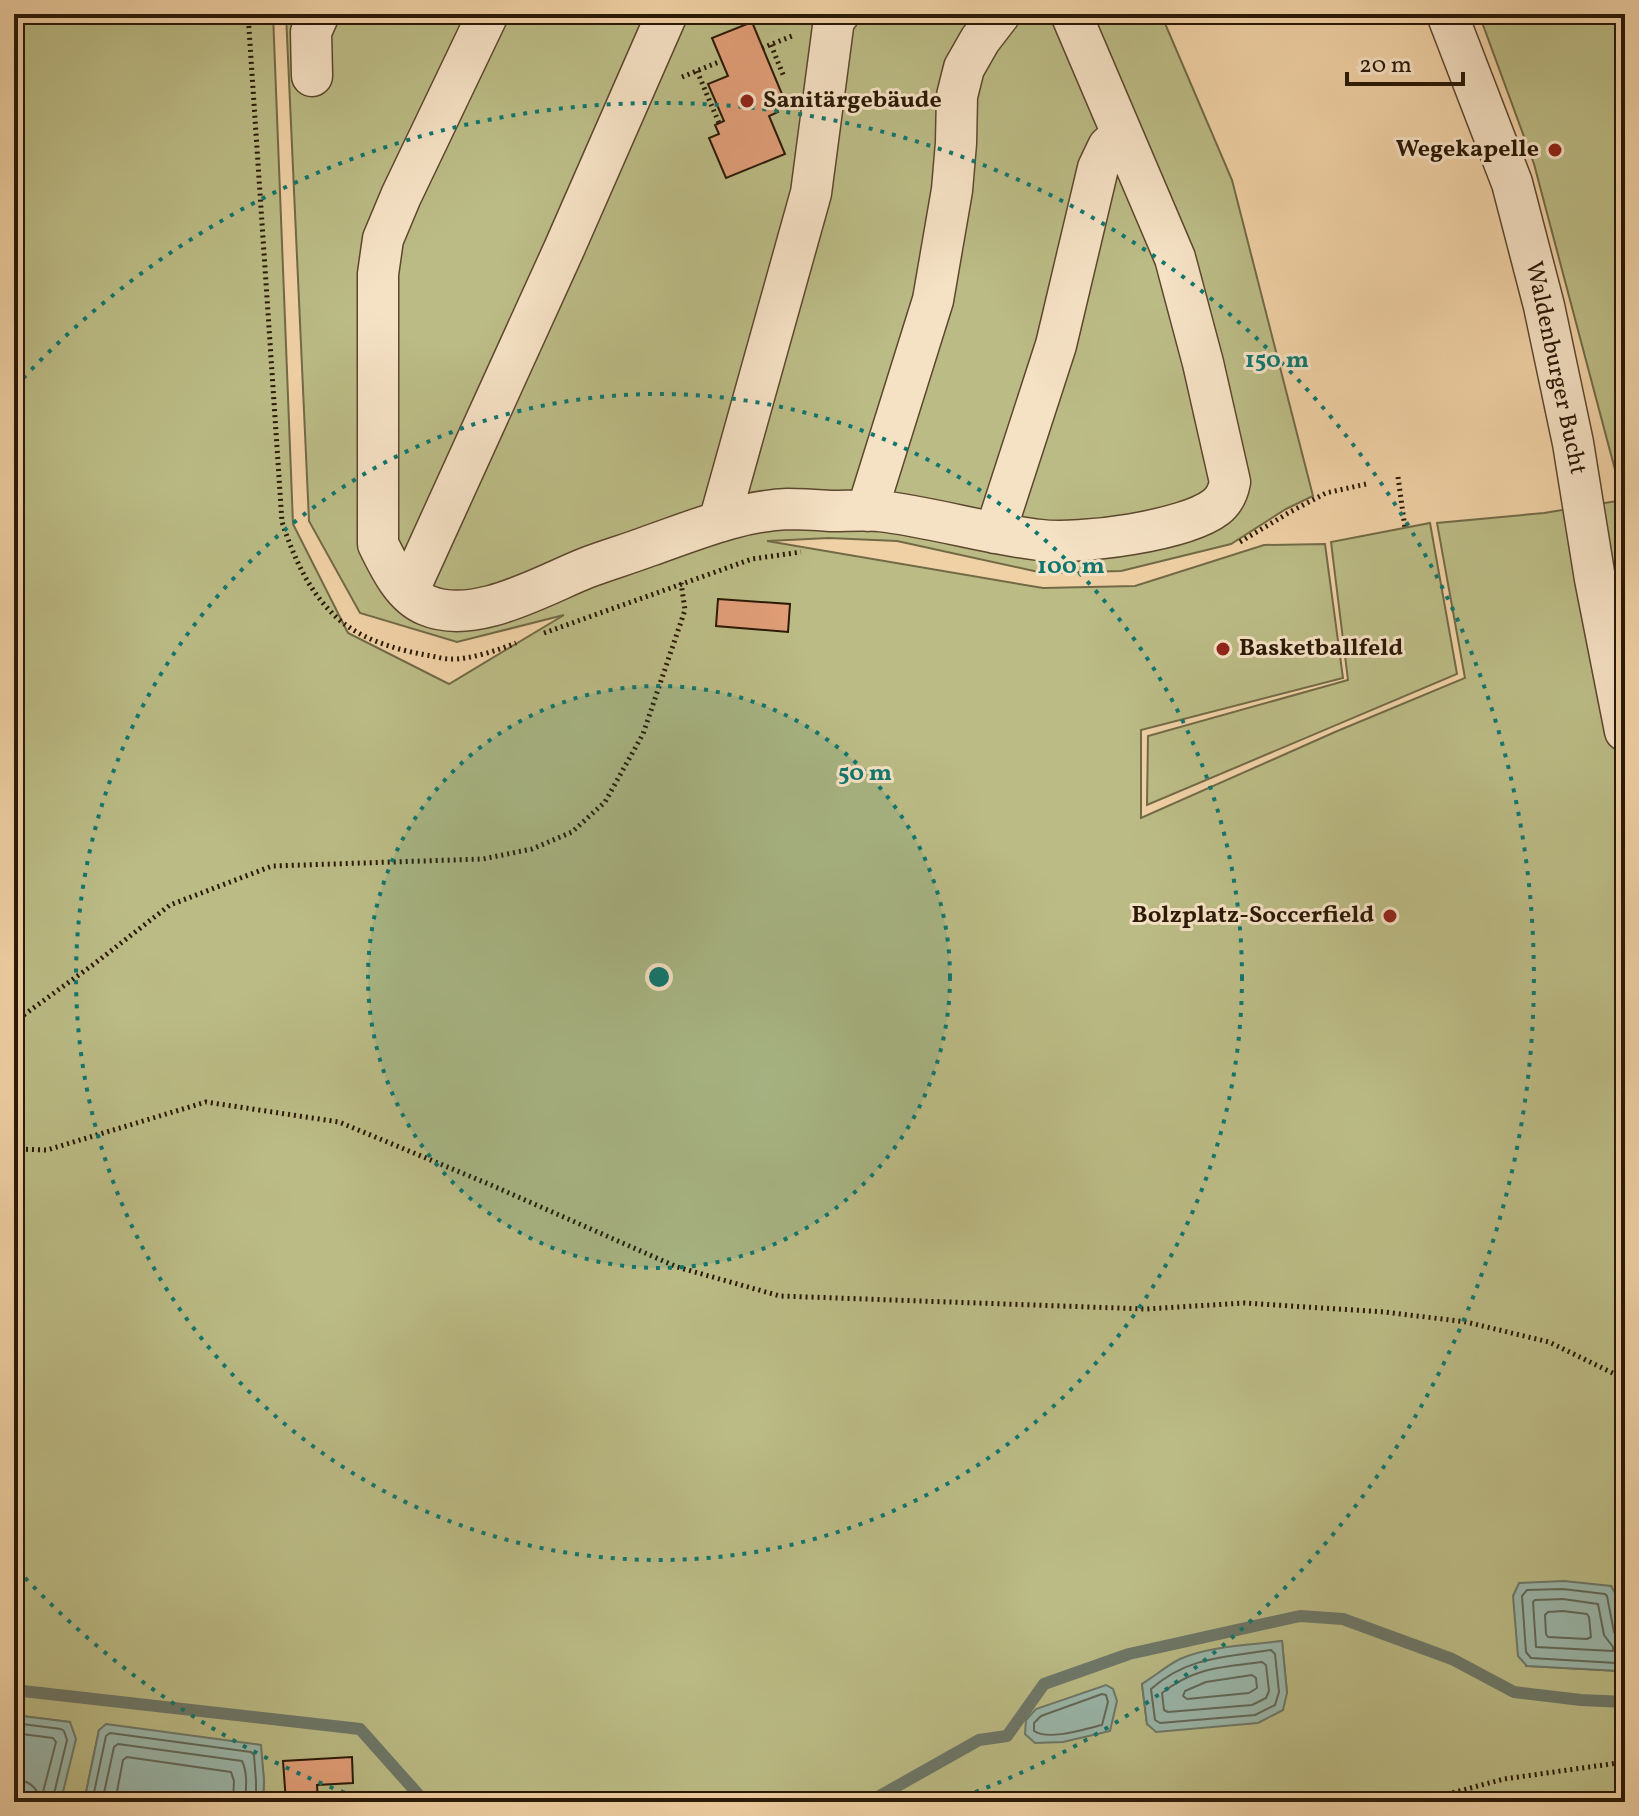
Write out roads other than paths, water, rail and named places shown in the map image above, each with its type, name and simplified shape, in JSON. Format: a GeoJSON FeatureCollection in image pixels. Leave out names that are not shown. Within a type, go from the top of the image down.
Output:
{"type":"FeatureCollection","features":[{"type":"Feature","properties":{"kind":"street"},"geometry":{"type":"LineString","coordinates":[[312,76],[311,32],[319,14]]}},
{"type":"Feature","properties":{"kind":"street"},"geometry":{"type":"LineString","coordinates":[[488,14],[401,196],[379,257],[378,544],[392,572],[408,592],[424,605],[447,611],[483,608],[588,567],[750,513],[791,509],[877,511],[1042,540],[1081,540],[1148,531],[1197,517],[1216,507],[1227,495],[1230,482],[1175,258],[1071,14]]}},
{"type":"Feature","properties":{"kind":"street"},"geometry":{"type":"LineString","coordinates":[[408,592],[558,264],[667,14]]}},
{"type":"Feature","properties":{"kind":"street"},"geometry":{"type":"LineString","coordinates":[[719,522],[811,193],[834,19],[839,14]]}},
{"type":"Feature","properties":{"kind":"street"},"geometry":{"type":"LineString","coordinates":[[867,511],[933,300],[952,190],[957,96],[964,68],[1000,14]]}},
{"type":"Feature","properties":{"kind":"street","name":"Waldenburger Bucht"},"geometry":{"type":"LineString","coordinates":[[1447,14],[1512,183],[1544,306],[1573,443],[1595,579],[1625,731]]}},
{"type":"Feature","properties":{"kind":"street"},"geometry":{"type":"LineString","coordinates":[[995,533],[1056,345],[1098,168],[1108,147],[1122,134]]}},
{"type":"Feature","properties":{"kind":"water"},"geometry":{"type":"Polygon","coordinates":[[[1564,1581],[1611,1586],[1615,1593],[1625,1652],[1625,1667],[1619,1671],[1527,1666],[1518,1656],[1513,1596],[1519,1583],[1564,1581]]]}},
{"type":"Feature","properties":{"kind":"water"},"geometry":{"type":"Polygon","coordinates":[[[1282,1641],[1287,1693],[1283,1710],[1258,1723],[1156,1732],[1147,1724],[1142,1684],[1170,1665],[1204,1651],[1282,1641]]]}},
{"type":"Feature","properties":{"kind":"water"},"geometry":{"type":"Polygon","coordinates":[[[1106,1685],[1113,1689],[1117,1701],[1110,1731],[1063,1742],[1035,1743],[1025,1734],[1026,1720],[1036,1709],[1106,1685]]]}},
{"type":"Feature","properties":{"kind":"water"},"geometry":{"type":"Polygon","coordinates":[[[14,1715],[70,1722],[76,1739],[58,1802],[14,1797],[14,1715]]]}},
{"type":"Feature","properties":{"kind":"water"},"geometry":{"type":"Polygon","coordinates":[[[106,1724],[261,1745],[263,1802],[84,1802],[99,1730],[106,1724]]]}},
{"type":"Feature","properties":{"kind":"waterway"},"geometry":{"type":"LineString","coordinates":[[869,1802],[979,1740],[1007,1736],[1044,1684],[1129,1654],[1300,1616],[1343,1619],[1452,1659],[1514,1692],[1625,1702]]}},
{"type":"Feature","properties":{"kind":"waterway"},"geometry":{"type":"LineString","coordinates":[[14,1690],[360,1729],[425,1802]]}},
{"type":"Feature","properties":{"kind":"place","name":"Sanitärgebäude"},"geometry":{"type":"Point","coordinates":[747,101]}},
{"type":"Feature","properties":{"kind":"place","name":"Wegekapelle"},"geometry":{"type":"Point","coordinates":[1555,150]}},
{"type":"Feature","properties":{"kind":"place","name":"Basketballfeld"},"geometry":{"type":"Point","coordinates":[1223,649]}},
{"type":"Feature","properties":{"kind":"place","name":"Bolzplatz-Soccerfield"},"geometry":{"type":"Point","coordinates":[1390,916]}}]}
